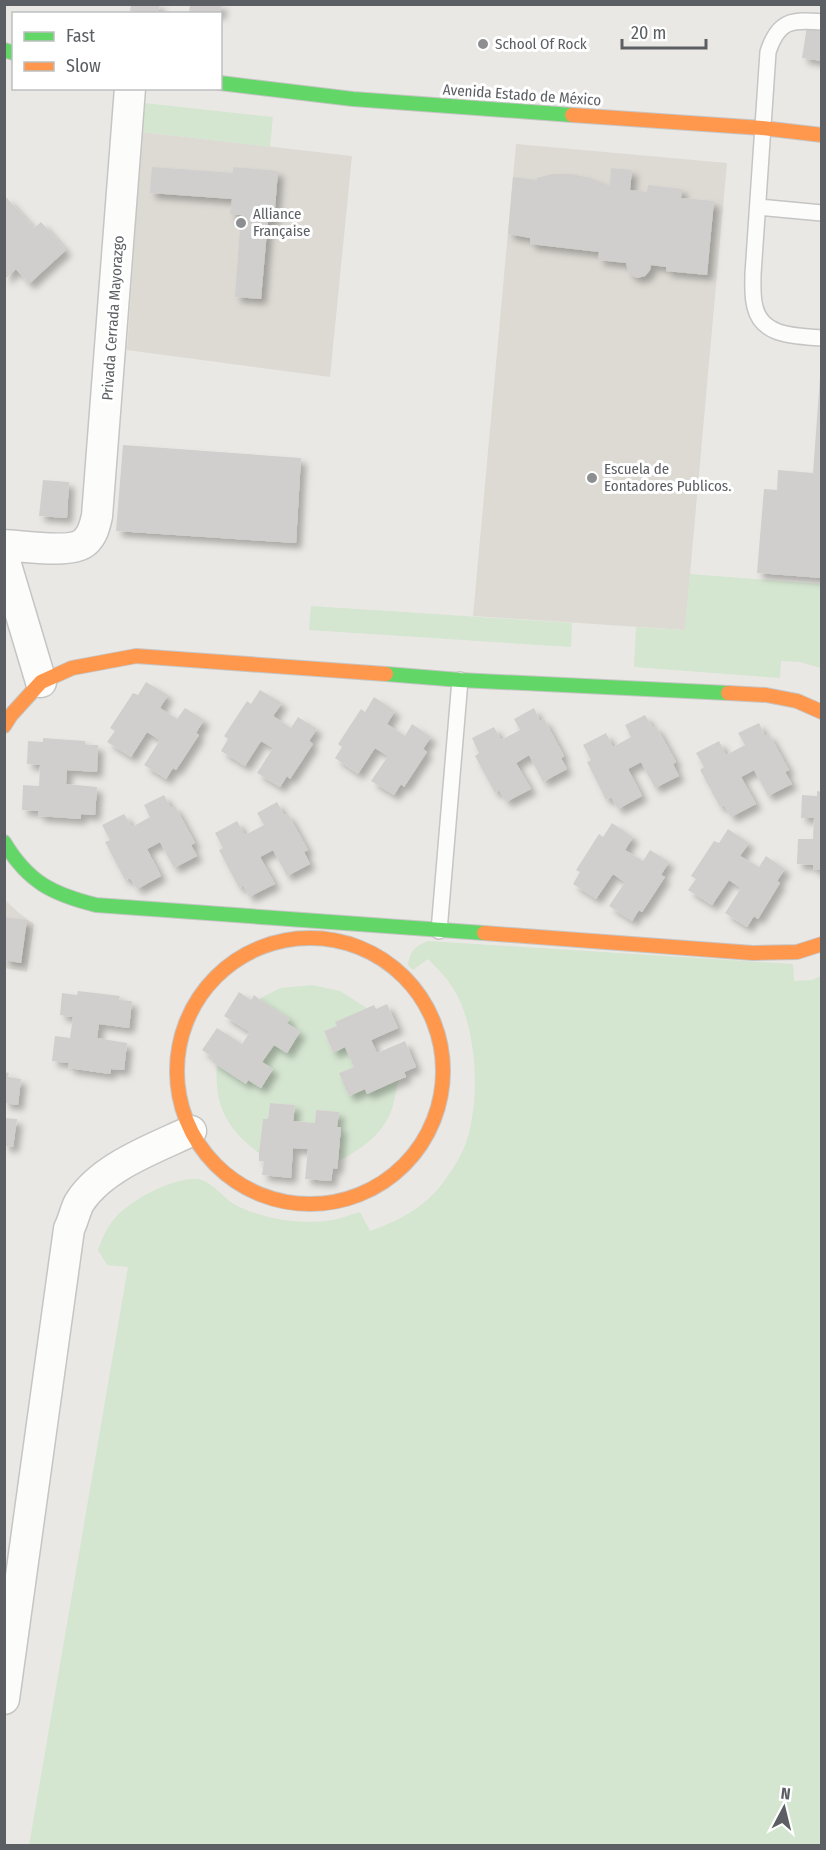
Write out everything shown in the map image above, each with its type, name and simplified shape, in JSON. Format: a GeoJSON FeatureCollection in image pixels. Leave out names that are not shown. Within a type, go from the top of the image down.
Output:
{"type":"FeatureCollection","features":[{"type":"Feature","properties":{"kind":"street","name":"Avenida Estado de México"},"geometry":{"type":"LineString","coordinates":[[222,83],[353,99],[762,128],[822,135]]}},
{"type":"Feature","properties":{"kind":"street","name":"Privada Cerrada Mayorazgo"},"geometry":{"type":"LineString","coordinates":[[4,545],[66,548],[84,543],[93,531],[98,516],[130,90]]}},
{"type":"Feature","properties":{"kind":"street"},"geometry":{"type":"LineString","coordinates":[[4,558],[41,682]]}},
{"type":"Feature","properties":{"kind":"street"},"geometry":{"type":"LineString","coordinates":[[7,711],[41,682],[72,668],[136,656],[460,680],[766,695],[797,702],[822,712]]}},
{"type":"Feature","properties":{"kind":"street"},"geometry":{"type":"LineString","coordinates":[[4,842],[27,876],[46,889],[66,898],[96,905],[324,930],[439,931],[753,953],[785,953],[815,948],[822,944]]}},
{"type":"Feature","properties":{"kind":"street"},"geometry":{"type":"LineString","coordinates":[[324,930],[365,950],[400,972],[427,1005],[442,1045],[444,1086],[432,1127],[409,1162],[376,1188],[336,1202],[294,1204],[249,1190],[212,1162],[191,1131],[187,1124],[176,1079],[181,1033],[202,992],[235,960],[278,942],[324,930]]}},
{"type":"Feature","properties":{"kind":"street"},"geometry":{"type":"LineString","coordinates":[[4,1699],[69,1229],[79,1203],[96,1184],[122,1164],[191,1131]]}},
{"type":"Feature","properties":{"kind":"lane"},"geometry":{"type":"LineString","coordinates":[[822,22],[788,23],[773,37],[768,52],[753,283],[755,307],[762,323],[784,334],[822,338]]}},
{"type":"Feature","properties":{"kind":"lane"},"geometry":{"type":"LineString","coordinates":[[758,207],[822,213]]}},
{"type":"Feature","properties":{"kind":"lane"},"geometry":{"type":"LineString","coordinates":[[439,931],[460,680]]}},
{"type":"Feature","properties":{"kind":"shaded area","name":"Alliance Française"},"geometry":{"type":"Polygon","coordinates":[[[142,132],[352,156],[330,377],[127,350],[142,132]]]}},
{"type":"Feature","properties":{"kind":"shaded area","name":"Escuela de Eontadores Publicos."},"geometry":{"type":"Polygon","coordinates":[[[516,144],[727,163],[685,630],[473,616],[516,144]]]}},
{"type":"Feature","properties":{"kind":"shaded area"},"geometry":{"type":"Polygon","coordinates":[[[4,899],[34,924],[27,972],[5,968],[4,899]]]}},
{"type":"Feature","properties":{"kind":"green space"},"geometry":{"type":"Polygon","coordinates":[[[144,103],[273,117],[270,147],[142,132],[144,103]]]}},
{"type":"Feature","properties":{"kind":"green space"},"geometry":{"type":"Polygon","coordinates":[[[690,574],[821,584],[821,668],[800,662],[781,661],[780,678],[634,667],[636,627],[685,630],[690,574]]]}},
{"type":"Feature","properties":{"kind":"green space"},"geometry":{"type":"Polygon","coordinates":[[[311,606],[572,623],[571,647],[309,630],[311,606]]]}},
{"type":"Feature","properties":{"kind":"green space"},"geometry":{"type":"Polygon","coordinates":[[[428,941],[793,964],[794,981],[812,980],[821,976],[821,1845],[29,1846],[128,1267],[107,1265],[98,1250],[103,1238],[115,1218],[141,1197],[164,1186],[186,1180],[196,1179],[207,1182],[234,1204],[271,1218],[312,1222],[338,1219],[360,1212],[370,1231],[400,1218],[427,1200],[449,1174],[465,1146],[474,1105],[475,1086],[469,1028],[454,990],[428,959],[413,970],[408,965],[414,950],[428,941]]]}},
{"type":"Feature","properties":{"kind":"green space"},"geometry":{"type":"Polygon","coordinates":[[[312,985],[340,991],[367,1008],[336,1022],[337,1026],[324,1032],[332,1052],[345,1047],[354,1067],[340,1073],[349,1096],[365,1089],[367,1094],[398,1080],[392,1109],[383,1126],[363,1146],[338,1161],[341,1128],[337,1127],[338,1112],[316,1110],[315,1123],[294,1121],[295,1105],[270,1103],[268,1119],[263,1119],[259,1153],[231,1125],[218,1093],[217,1065],[246,1083],[248,1080],[261,1088],[273,1070],[262,1062],[274,1045],[287,1053],[300,1032],[287,1023],[289,1019],[259,999],[280,988],[312,985]]]}},
{"type":"Feature","properties":{"kind":"building"},"geometry":{"type":"Polygon","coordinates":[[[131,4],[160,4],[158,12],[130,11],[131,4]]]}},
{"type":"Feature","properties":{"kind":"building"},"geometry":{"type":"Polygon","coordinates":[[[190,4],[222,4],[220,12],[189,12],[190,4]]]}},
{"type":"Feature","properties":{"kind":"building"},"geometry":{"type":"Polygon","coordinates":[[[807,26],[822,28],[822,61],[802,58],[807,26]]]}},
{"type":"Feature","properties":{"kind":"building"},"geometry":{"type":"Polygon","coordinates":[[[152,167],[233,173],[233,167],[278,171],[274,221],[268,220],[261,299],[235,297],[241,215],[230,214],[232,199],[150,193],[152,167]]]}},
{"type":"Feature","properties":{"kind":"building"},"geometry":{"type":"Polygon","coordinates":[[[611,168],[632,170],[630,190],[647,192],[648,185],[682,189],[681,198],[714,201],[707,275],[666,271],[666,267],[651,265],[645,276],[637,278],[629,274],[626,263],[598,260],[599,252],[530,244],[530,238],[508,234],[513,177],[537,180],[537,178],[552,174],[571,174],[610,186],[611,168]]]}},
{"type":"Feature","properties":{"kind":"building"},"geometry":{"type":"Polygon","coordinates":[[[5,196],[34,228],[41,222],[66,250],[29,284],[16,269],[5,279],[5,196]]]}},
{"type":"Feature","properties":{"kind":"building"},"geometry":{"type":"Polygon","coordinates":[[[820,378],[822,378],[822,578],[757,573],[764,489],[777,490],[778,470],[813,473],[820,378]]]}},
{"type":"Feature","properties":{"kind":"building"},"geometry":{"type":"Polygon","coordinates":[[[123,445],[301,458],[296,543],[116,531],[123,445]]]}},
{"type":"Feature","properties":{"kind":"building"},"geometry":{"type":"Polygon","coordinates":[[[43,480],[69,482],[67,518],[39,516],[43,480]]]}},
{"type":"Feature","properties":{"kind":"building"},"geometry":{"type":"Polygon","coordinates":[[[146,682],[168,695],[160,708],[177,719],[185,708],[204,720],[196,733],[199,735],[176,770],[173,768],[166,779],[144,765],[160,740],[147,732],[131,757],[107,742],[115,731],[110,728],[133,693],[138,695],[146,682]]]}},
{"type":"Feature","properties":{"kind":"building"},"geometry":{"type":"Polygon","coordinates":[[[260,690],[282,703],[273,716],[291,728],[298,717],[317,729],[309,741],[313,744],[290,779],[287,776],[280,787],[257,773],[273,748],[261,741],[245,766],[221,751],[228,739],[224,736],[247,701],[251,704],[260,690]]]}},
{"type":"Feature","properties":{"kind":"building"},"geometry":{"type":"Polygon","coordinates":[[[374,697],[395,711],[387,724],[405,736],[412,724],[431,737],[423,749],[427,752],[404,787],[401,784],[394,795],[371,781],[388,756],[375,748],[358,774],[335,758],[342,747],[338,744],[361,709],[365,712],[374,697]]]}},
{"type":"Feature","properties":{"kind":"building"},"geometry":{"type":"Polygon","coordinates":[[[534,708],[540,721],[544,719],[564,756],[561,758],[567,769],[543,782],[529,755],[516,763],[531,789],[506,802],[499,790],[495,793],[475,756],[479,753],[472,738],[494,727],[501,740],[520,730],[514,719],[534,708]]]}},
{"type":"Feature","properties":{"kind":"building"},"geometry":{"type":"Polygon","coordinates":[[[645,715],[653,728],[656,726],[676,762],[673,764],[679,776],[655,788],[641,762],[628,769],[642,796],[618,809],[611,797],[606,800],[587,762],[591,760],[583,745],[606,733],[613,747],[631,737],[625,725],[645,715]]]}},
{"type":"Feature","properties":{"kind":"building"},"geometry":{"type":"Polygon","coordinates":[[[759,723],[765,736],[769,734],[789,770],[785,772],[792,784],[768,796],[754,770],[741,777],[756,804],[731,817],[724,805],[720,807],[700,770],[704,767],[696,753],[719,741],[726,755],[745,745],[738,733],[759,723]]]}},
{"type":"Feature","properties":{"kind":"building"},"geometry":{"type":"Polygon","coordinates":[[[43,738],[85,741],[85,745],[98,745],[97,772],[67,770],[66,784],[97,787],[95,815],[81,814],[81,819],[38,816],[39,811],[22,810],[23,785],[39,786],[40,765],[27,764],[28,741],[43,742],[43,738]]]}},
{"type":"Feature","properties":{"kind":"building"},"geometry":{"type":"Polygon","coordinates":[[[817,791],[822,792],[822,870],[813,869],[813,865],[797,864],[798,839],[813,839],[814,818],[801,818],[802,795],[817,796],[817,791]]]}},
{"type":"Feature","properties":{"kind":"building"},"geometry":{"type":"Polygon","coordinates":[[[164,795],[171,808],[175,806],[195,843],[191,845],[197,856],[174,868],[160,842],[147,849],[161,876],[137,889],[130,878],[125,880],[105,842],[110,840],[102,825],[124,814],[132,827],[150,817],[144,805],[164,795]]]}},
{"type":"Feature","properties":{"kind":"building"},"geometry":{"type":"Polygon","coordinates":[[[277,802],[284,815],[288,814],[308,850],[304,852],[310,864],[287,876],[273,850],[260,857],[275,884],[249,897],[243,885],[239,888],[219,850],[223,848],[215,833],[237,821],[245,835],[264,825],[257,813],[277,802]]]}},
{"type":"Feature","properties":{"kind":"building"},"geometry":{"type":"Polygon","coordinates":[[[612,823],[633,837],[625,850],[643,861],[650,850],[669,862],[661,875],[665,877],[642,912],[639,910],[632,921],[609,906],[625,882],[613,874],[596,899],[573,884],[580,872],[576,870],[599,834],[603,837],[612,823]]]}},
{"type":"Feature","properties":{"kind":"building"},"geometry":{"type":"Polygon","coordinates":[[[728,829],[749,843],[740,856],[759,867],[766,856],[785,869],[777,881],[780,883],[758,919],[754,916],[747,927],[725,913],[741,888],[729,880],[712,905],[688,890],[696,879],[691,876],[714,841],[719,843],[728,829]]]}},
{"type":"Feature","properties":{"kind":"building"},"geometry":{"type":"Polygon","coordinates":[[[4,917],[27,920],[21,963],[4,960],[4,917]]]}},
{"type":"Feature","properties":{"kind":"building"},"geometry":{"type":"Polygon","coordinates":[[[78,991],[120,996],[119,1000],[132,1001],[129,1028],[99,1024],[97,1038],[127,1043],[124,1070],[111,1069],[110,1074],[68,1068],[69,1063],[52,1061],[55,1036],[70,1038],[73,1017],[60,1015],[62,993],[77,995],[78,991]]]}},
{"type":"Feature","properties":{"kind":"building"},"geometry":{"type":"Polygon","coordinates":[[[239,992],[251,1000],[254,995],[290,1019],[287,1023],[300,1032],[287,1053],[274,1045],[262,1062],[273,1069],[261,1088],[248,1080],[246,1084],[211,1061],[213,1058],[202,1050],[217,1028],[242,1044],[250,1032],[224,1016],[239,992]]]}},
{"type":"Feature","properties":{"kind":"building"},"geometry":{"type":"Polygon","coordinates":[[[387,1004],[398,1028],[371,1040],[377,1053],[405,1041],[416,1067],[404,1072],[406,1077],[367,1094],[365,1089],[349,1096],[339,1073],[354,1067],[345,1047],[333,1053],[324,1031],[337,1026],[335,1022],[374,1005],[376,1009],[387,1004]]]}},
{"type":"Feature","properties":{"kind":"building"},"geometry":{"type":"Polygon","coordinates":[[[4,1072],[9,1073],[8,1077],[21,1079],[18,1105],[4,1103],[4,1072]]]}},
{"type":"Feature","properties":{"kind":"building"},"geometry":{"type":"Polygon","coordinates":[[[270,1103],[295,1105],[293,1121],[315,1123],[316,1110],[339,1112],[337,1127],[341,1127],[338,1161],[337,1169],[333,1168],[331,1181],[305,1179],[308,1149],[293,1148],[291,1178],[262,1175],[264,1161],[259,1161],[259,1153],[263,1119],[268,1119],[270,1103]]]}},
{"type":"Feature","properties":{"kind":"building"},"geometry":{"type":"Polygon","coordinates":[[[4,1118],[17,1119],[13,1147],[4,1146],[4,1118]]]}},
{"type":"Feature","properties":{"kind":"traffic: fast"},"geometry":{"type":"LineString","coordinates":[[4,50],[12,52]]}},
{"type":"Feature","properties":{"kind":"traffic: fast"},"geometry":{"type":"LineString","coordinates":[[222,83],[353,99],[572,115]]}},
{"type":"Feature","properties":{"kind":"traffic: fast"},"geometry":{"type":"LineString","coordinates":[[386,674],[460,680],[728,693]]}},
{"type":"Feature","properties":{"kind":"traffic: fast"},"geometry":{"type":"LineString","coordinates":[[4,842],[22,867],[42,884],[66,896],[96,905],[484,933]]}},
{"type":"Feature","properties":{"kind":"traffic: slow"},"geometry":{"type":"LineString","coordinates":[[572,115],[762,128],[822,135]]}},
{"type":"Feature","properties":{"kind":"traffic: slow"},"geometry":{"type":"LineString","coordinates":[[4,726],[41,682],[72,668],[136,656],[386,674]]}},
{"type":"Feature","properties":{"kind":"traffic: slow"},"geometry":{"type":"LineString","coordinates":[[728,693],[766,695],[797,701],[822,712]]}},
{"type":"Feature","properties":{"kind":"traffic: slow"},"geometry":{"type":"LineString","coordinates":[[484,933],[753,953],[797,952],[822,944]]}},
{"type":"Feature","properties":{"kind":"traffic: slow"},"geometry":{"type":"LineString","coordinates":[[310,938],[336,941],[361,948],[384,961],[404,977],[420,997],[433,1020],[440,1045],[443,1071],[440,1097],[433,1122],[420,1145],[404,1165],[384,1181],[361,1194],[336,1201],[310,1204],[284,1201],[259,1194],[236,1181],[216,1165],[200,1145],[187,1122],[180,1097],[177,1071],[180,1045],[187,1020],[200,997],[216,977],[236,961],[259,948],[284,941],[310,938]]}},
{"type":"Feature","properties":{"kind":"place","name":"School Of Rock"},"geometry":{"type":"Point","coordinates":[483,44]}},
{"type":"Feature","properties":{"kind":"place","name":"Alliance Française"},"geometry":{"type":"Point","coordinates":[241,223]}},
{"type":"Feature","properties":{"kind":"place","name":"Escuela de Eontadores Publicos."},"geometry":{"type":"Point","coordinates":[592,478]}}]}
